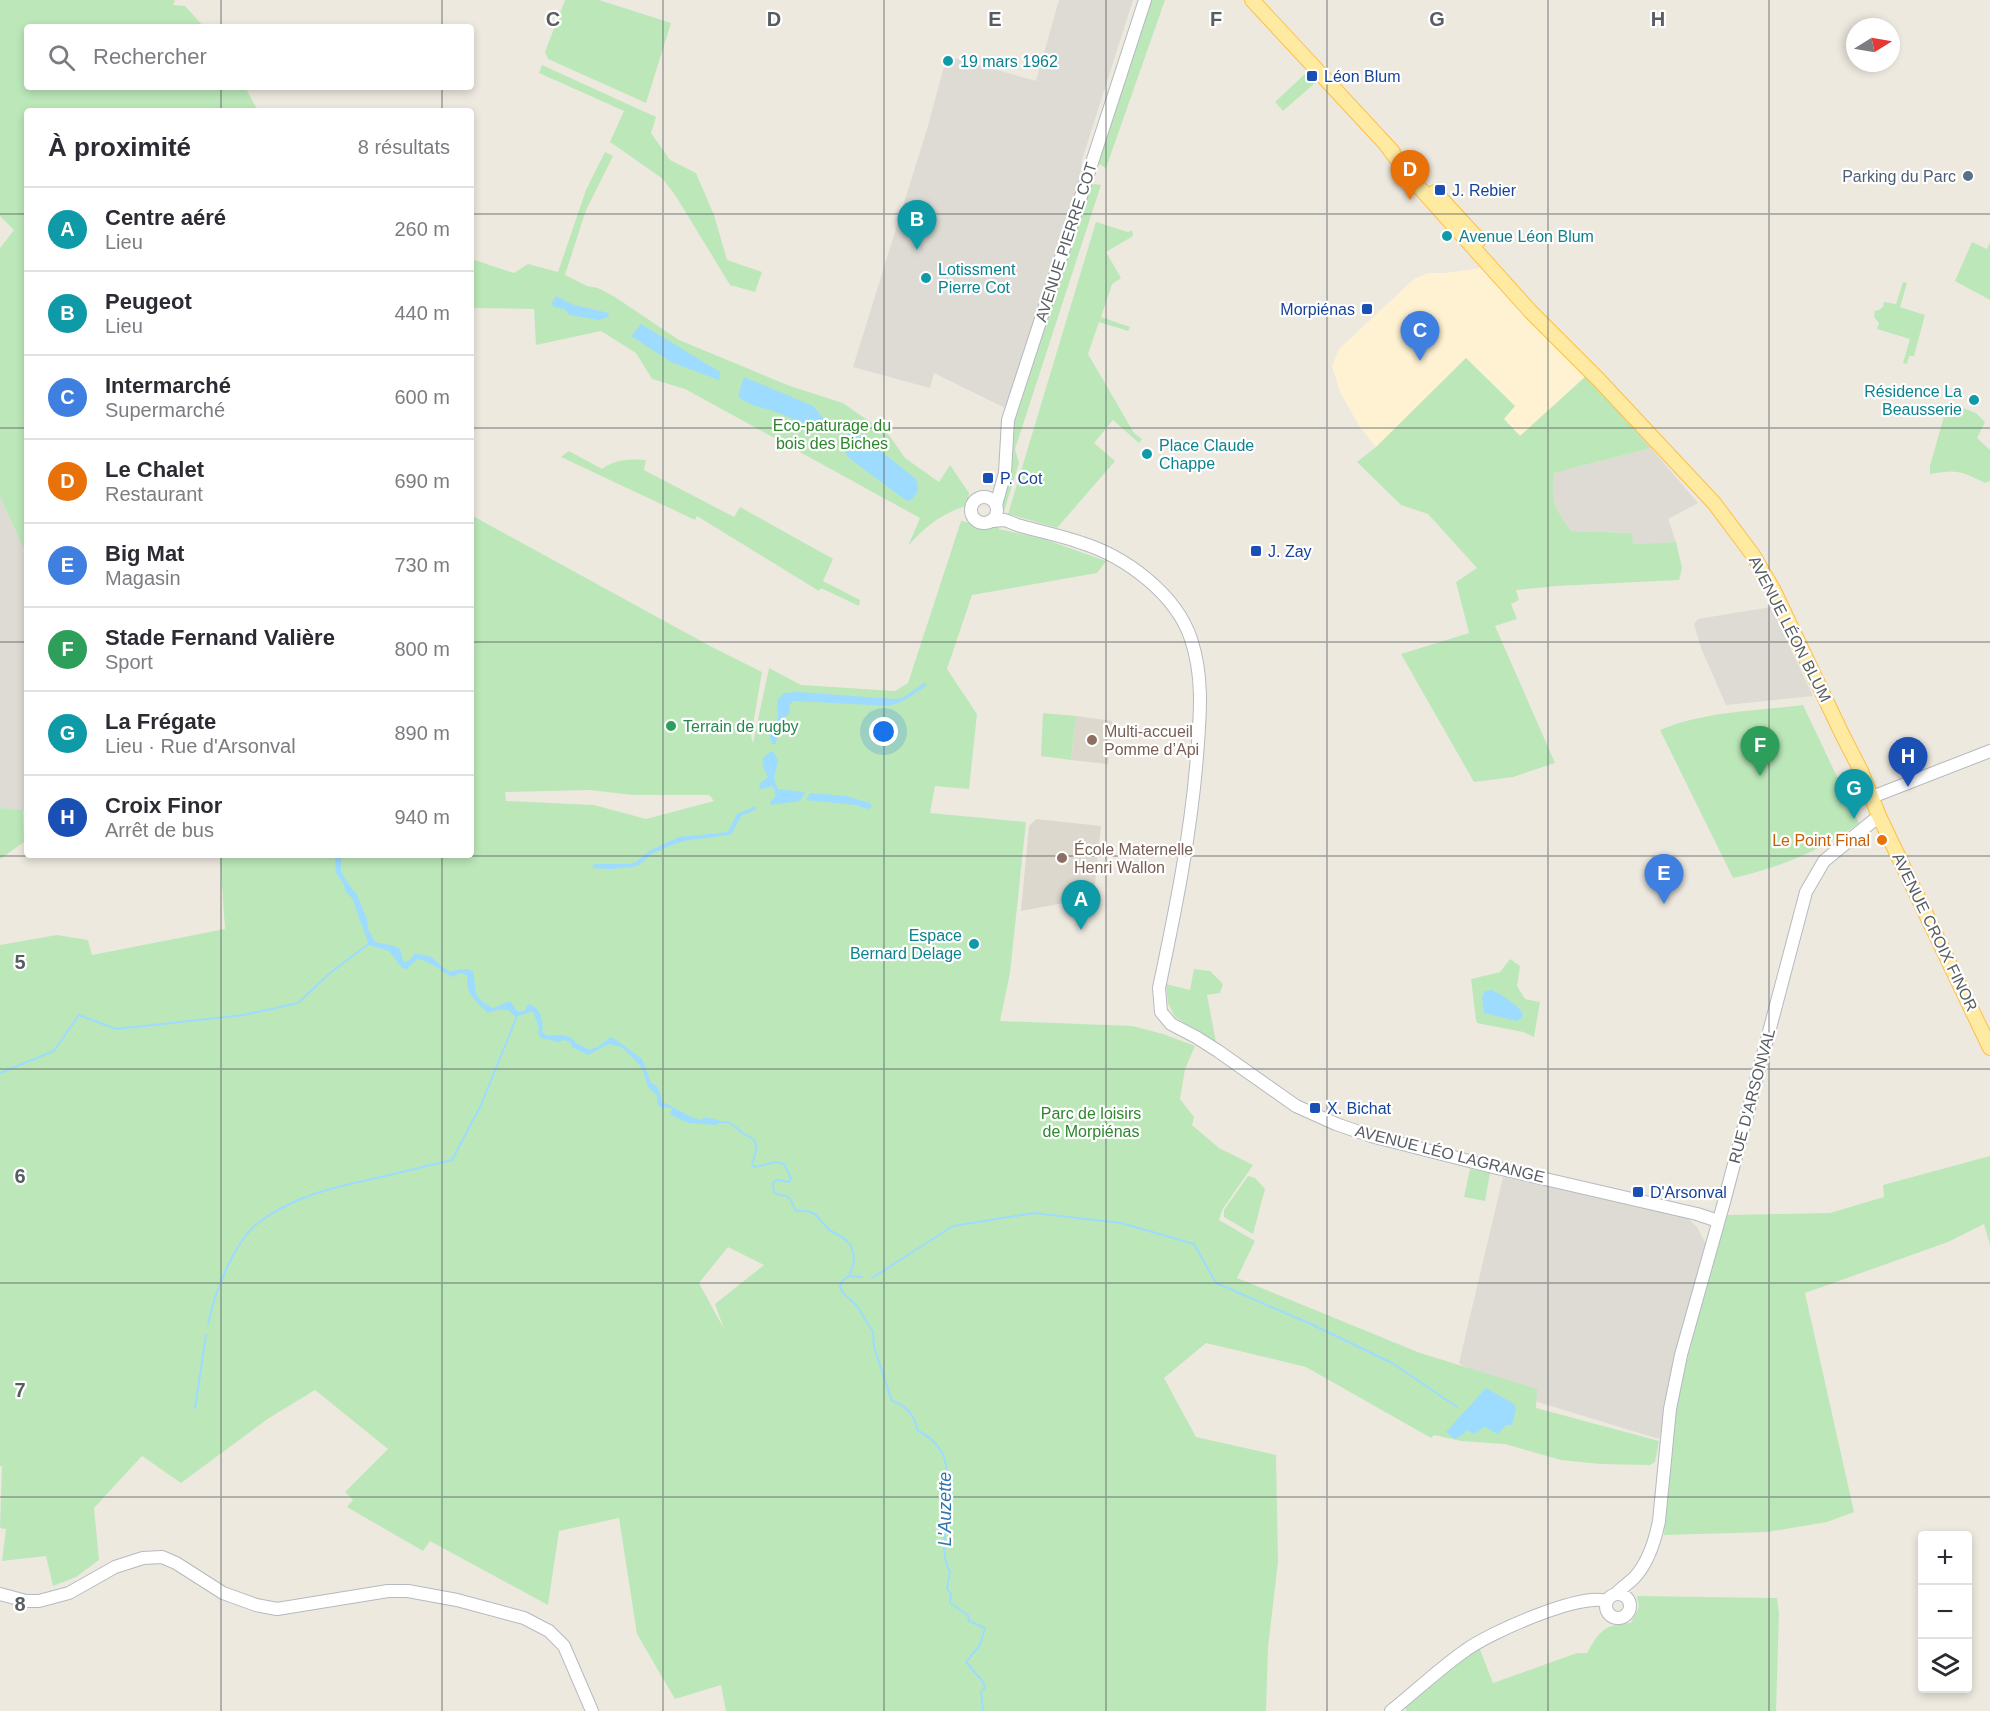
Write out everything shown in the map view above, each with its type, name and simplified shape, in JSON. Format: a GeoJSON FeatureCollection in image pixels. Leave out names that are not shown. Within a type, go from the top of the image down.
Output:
{"type":"FeatureCollection","features":[{"type":"Feature","properties":{"kind":"main road","name":"AVENUE LÉON BLUM"},"geometry":{"type":"LineString","coordinates":[[1252,0],[1387,146],[1437,195],[1481,252],[1569,343],[1599,380],[1714,503],[1753,555],[1773,589],[1861,771],[1879,816]]}},
{"type":"Feature","properties":{"kind":"main road","name":"AVENUE CROIX FINOR"},"geometry":{"type":"LineString","coordinates":[[1879,816],[1990,1048]]}},
{"type":"Feature","properties":{"kind":"street","name":"AVENUE PIERRE COT"},"geometry":{"type":"LineString","coordinates":[[993,504],[1005,473],[1008,420],[1145,0]]}},
{"type":"Feature","properties":{"kind":"street"},"geometry":{"type":"LineString","coordinates":[[980,498],[993,504],[1005,520],[981,523],[975,519],[972,507],[980,498]]}},
{"type":"Feature","properties":{"kind":"street"},"geometry":{"type":"LineString","coordinates":[[990,522],[995,517],[993,504]]}},
{"type":"Feature","properties":{"kind":"street","name":"AVENUE LÉO LAGRANGE"},"geometry":{"type":"LineString","coordinates":[[1005,520],[1090,545],[1137,570],[1172,607],[1190,637],[1200,676],[1201,700],[1191,815],[1159,988],[1161,1012],[1171,1024],[1218,1051],[1296,1106],[1336,1124],[1371,1136],[1493,1167],[1697,1214],[1718,1221]]}},
{"type":"Feature","properties":{"kind":"street"},"geometry":{"type":"LineString","coordinates":[[1872,797],[1990,751]]}},
{"type":"Feature","properties":{"kind":"street","name":"RUE D'ARSONVAL"},"geometry":{"type":"LineString","coordinates":[[1612,1598],[1635,1577],[1656,1538],[1670,1408],[1681,1355],[1806,892],[1824,861],[1879,816]]}},
{"type":"Feature","properties":{"kind":"street"},"geometry":{"type":"LineString","coordinates":[[0,1594],[26,1601],[39,1601],[69,1593],[116,1567],[143,1558],[162,1557],[176,1563],[223,1593],[256,1605],[277,1609],[388,1591],[408,1591],[457,1600],[524,1618],[549,1631],[564,1646],[592,1711]]}},
{"type":"Feature","properties":{"kind":"street","name":"RUE D'ARSONVAL"},"geometry":{"type":"LineString","coordinates":[[1630,1602],[1635,1577]]}},
{"type":"Feature","properties":{"kind":"street"},"geometry":{"type":"LineString","coordinates":[[1391,1711],[1465,1650],[1489,1636],[1575,1602],[1597,1599],[1626,1597],[1630,1602],[1628,1613],[1619,1618],[1612,1617],[1607,1612],[1612,1598]]}},
{"type":"Feature","properties":{"kind":"shaded area"},"geometry":{"type":"Polygon","coordinates":[[[1059,0],[1133,0],[1082,160],[1078,193],[1007,409],[934,373],[930,388],[853,367],[927,129],[947,56],[1036,81],[1059,0]]]}},
{"type":"Feature","properties":{"kind":"shaded area"},"geometry":{"type":"Polygon","coordinates":[[[1481,268],[1488,271],[1586,376],[1521,436],[1503,419],[1514,406],[1466,358],[1376,447],[1359,426],[1340,392],[1332,366],[1339,349],[1414,279],[1428,273],[1481,268]]]}},
{"type":"Feature","properties":{"kind":"shaded area"},"geometry":{"type":"Polygon","coordinates":[[[1651,448],[1698,503],[1668,519],[1676,542],[1633,544],[1631,533],[1571,531],[1555,508],[1551,492],[1554,473],[1651,448]]]}},
{"type":"Feature","properties":{"kind":"shaded area"},"geometry":{"type":"Polygon","coordinates":[[[0,497],[24,549],[24,811],[0,808],[0,497]]]}},
{"type":"Feature","properties":{"kind":"shaded area"},"geometry":{"type":"Polygon","coordinates":[[[1771,607],[1813,696],[1726,705],[1701,648],[1694,624],[1698,619],[1771,607]]]}},
{"type":"Feature","properties":{"kind":"shaded area","name":"Multi-accueil Pomme d’Api"},"geometry":{"type":"Polygon","coordinates":[[[1076,716],[1112,721],[1108,764],[1071,760],[1076,716]]]}},
{"type":"Feature","properties":{"kind":"shaded area","name":"École Maternelle Henri Wallon"},"geometry":{"type":"Polygon","coordinates":[[[1036,819],[1101,826],[1094,893],[1084,891],[1074,901],[1021,911],[1029,826],[1036,819]]]}},
{"type":"Feature","properties":{"kind":"shaded area"},"geometry":{"type":"Polygon","coordinates":[[[1503,1177],[1683,1214],[1697,1227],[1706,1244],[1659,1439],[1505,1392],[1459,1363],[1503,1177]]]}},
{"type":"Feature","properties":{"kind":"green space"},"geometry":{"type":"Polygon","coordinates":[[[0,0],[175,0],[173,5],[185,6],[201,24],[24,24],[24,90],[247,90],[256,108],[24,108],[24,549],[0,497],[0,248],[14,230],[0,216],[0,0]]]}},
{"type":"Feature","properties":{"kind":"green space"},"geometry":{"type":"Polygon","coordinates":[[[565,0],[599,0],[671,23],[646,103],[548,59],[545,52],[565,0]]]}},
{"type":"Feature","properties":{"kind":"green space"},"geometry":{"type":"Polygon","coordinates":[[[1150,0],[1165,0],[1106,168],[1099,164],[1098,159],[1150,0]]]}},
{"type":"Feature","properties":{"kind":"green space"},"geometry":{"type":"Polygon","coordinates":[[[542,65],[656,117],[651,133],[670,160],[696,173],[714,215],[727,260],[762,272],[755,292],[730,285],[663,179],[610,142],[624,111],[539,73],[542,65]]]}},
{"type":"Feature","properties":{"kind":"green space"},"geometry":{"type":"Polygon","coordinates":[[[1307,72],[1316,82],[1283,111],[1275,102],[1307,72]]]}},
{"type":"Feature","properties":{"kind":"green space","name":"Eco-paturage du bois des Biches"},"geometry":{"type":"Polygon","coordinates":[[[605,152],[613,156],[586,210],[565,275],[615,297],[679,340],[790,386],[843,403],[889,435],[905,458],[939,482],[950,465],[969,493],[968,505],[935,521],[908,546],[920,518],[685,389],[652,379],[636,353],[601,331],[536,345],[534,309],[474,308],[474,260],[514,273],[528,264],[558,272],[586,190],[605,152]]]}},
{"type":"Feature","properties":{"kind":"green space"},"geometry":{"type":"Polygon","coordinates":[[[1094,184],[1101,185],[1015,449],[1019,463],[1004,512],[1001,505],[1010,429],[1088,188],[1094,184]]]}},
{"type":"Feature","properties":{"kind":"green space"},"geometry":{"type":"Polygon","coordinates":[[[1096,222],[1128,232],[1132,230],[1133,236],[1106,252],[1121,278],[1112,284],[1101,317],[1130,327],[1128,331],[1099,322],[1088,354],[1134,433],[1142,439],[1139,443],[1113,420],[1094,443],[1115,461],[1057,528],[1008,514],[1096,222]]]}},
{"type":"Feature","properties":{"kind":"green space"},"geometry":{"type":"Polygon","coordinates":[[[1972,242],[1987,249],[1990,242],[1990,300],[1955,281],[1972,242]]]}},
{"type":"Feature","properties":{"kind":"green space"},"geometry":{"type":"Polygon","coordinates":[[[1903,282],[1907,283],[1900,307],[1925,315],[1914,356],[1909,356],[1907,364],[1903,363],[1910,339],[1877,329],[1879,323],[1874,317],[1875,310],[1883,307],[1884,302],[1896,304],[1903,282]]]}},
{"type":"Feature","properties":{"kind":"green space"},"geometry":{"type":"Polygon","coordinates":[[[1466,358],[1515,406],[1504,419],[1520,436],[1586,376],[1651,448],[1554,473],[1555,505],[1571,531],[1632,533],[1633,544],[1676,542],[1682,568],[1679,580],[1516,590],[1519,600],[1511,604],[1517,619],[1495,626],[1555,763],[1513,777],[1474,782],[1401,654],[1469,633],[1456,582],[1477,568],[1428,514],[1401,505],[1357,462],[1376,447],[1466,358]]]}},
{"type":"Feature","properties":{"kind":"green space"},"geometry":{"type":"Polygon","coordinates":[[[1948,402],[1976,413],[1985,422],[1977,438],[1990,450],[1990,481],[1985,483],[1959,472],[1930,474],[1930,466],[1948,402]]]}},
{"type":"Feature","properties":{"kind":"green space"},"geometry":{"type":"Polygon","coordinates":[[[569,451],[602,469],[623,460],[646,460],[644,470],[734,517],[740,507],[833,559],[823,581],[860,600],[859,606],[821,588],[819,591],[697,516],[695,520],[561,457],[569,451]]]}},
{"type":"Feature","properties":{"kind":"green space","name":"Parc de loisirs de Morpiénas"},"geometry":{"type":"Polygon","coordinates":[[[474,517],[710,646],[762,672],[751,736],[753,743],[769,668],[801,685],[895,691],[908,683],[961,521],[984,530],[998,526],[999,529],[1044,539],[1106,561],[1097,573],[972,595],[947,669],[977,714],[969,789],[935,786],[930,813],[1026,822],[1010,973],[1000,1021],[1132,1026],[1195,1046],[1185,1069],[1180,1099],[1194,1117],[1192,1125],[1219,1148],[1253,1165],[1222,1210],[1219,1220],[1255,1241],[1237,1278],[1420,1353],[1537,1389],[1536,1408],[1659,1441],[1655,1462],[1650,1465],[1600,1464],[1561,1460],[1505,1444],[1461,1441],[1434,1435],[1431,1438],[1306,1367],[1206,1343],[1164,1378],[1196,1437],[1276,1455],[1278,1562],[1268,1647],[1266,1711],[726,1711],[721,1685],[675,1699],[637,1634],[619,1518],[559,1531],[548,1605],[430,1541],[423,1551],[347,1507],[353,1500],[345,1492],[388,1449],[315,1390],[269,1418],[181,1483],[142,1456],[94,1508],[99,1560],[76,1577],[53,1586],[46,1556],[2,1561],[6,1529],[0,1528],[2,1466],[0,1466],[0,945],[57,935],[88,940],[92,955],[225,929],[220,858],[474,858],[474,517]],[[590,790],[505,792],[506,801],[594,805],[646,819],[714,801],[709,795],[633,795],[590,790]],[[728,1247],[699,1283],[724,1329],[715,1304],[764,1265],[728,1247]]]}},
{"type":"Feature","properties":{"kind":"green space"},"geometry":{"type":"Polygon","coordinates":[[[1803,705],[1859,823],[1830,842],[1799,857],[1733,878],[1660,730],[1713,715],[1803,705]]]}},
{"type":"Feature","properties":{"kind":"green space"},"geometry":{"type":"Polygon","coordinates":[[[1043,713],[1076,716],[1071,760],[1041,756],[1043,713]]]}},
{"type":"Feature","properties":{"kind":"green space"},"geometry":{"type":"Polygon","coordinates":[[[0,808],[23,810],[24,842],[0,859],[0,808]]]}},
{"type":"Feature","properties":{"kind":"green space"},"geometry":{"type":"Polygon","coordinates":[[[1510,959],[1520,966],[1517,986],[1525,999],[1540,1002],[1534,1037],[1523,1032],[1477,1023],[1476,1020],[1471,979],[1500,972],[1510,959]]]}},
{"type":"Feature","properties":{"kind":"green space"},"geometry":{"type":"Polygon","coordinates":[[[1194,969],[1210,971],[1223,984],[1220,993],[1207,995],[1216,1042],[1175,1017],[1168,1003],[1166,984],[1190,990],[1194,969]]]}},
{"type":"Feature","properties":{"kind":"green space"},"geometry":{"type":"Polygon","coordinates":[[[1990,1156],[1990,1245],[1984,1224],[1948,1242],[1805,1293],[1854,1512],[1827,1522],[1767,1532],[1664,1535],[1670,1437],[1685,1368],[1725,1215],[1830,1213],[1884,1197],[1883,1185],[1990,1156]]]}},
{"type":"Feature","properties":{"kind":"green space"},"geometry":{"type":"Polygon","coordinates":[[[1470,1169],[1490,1173],[1485,1201],[1464,1197],[1470,1169]]]}},
{"type":"Feature","properties":{"kind":"green space"},"geometry":{"type":"Polygon","coordinates":[[[1248,1176],[1255,1178],[1265,1189],[1253,1234],[1224,1217],[1224,1210],[1248,1176]]]}},
{"type":"Feature","properties":{"kind":"green space"},"geometry":{"type":"Polygon","coordinates":[[[1637,1596],[1777,1598],[1779,1613],[1776,1711],[1406,1711],[1406,1707],[1479,1647],[1493,1683],[1577,1653],[1587,1653],[1604,1630],[1615,1625],[1631,1623],[1639,1607],[1637,1596]]]}},
{"type":"Feature","properties":{"kind":"water"},"geometry":{"type":"Polygon","coordinates":[[[556,296],[574,305],[609,313],[608,317],[599,320],[569,315],[565,309],[553,307],[552,303],[556,296]]]}},
{"type":"Feature","properties":{"kind":"water"},"geometry":{"type":"Polygon","coordinates":[[[641,324],[720,372],[719,380],[671,362],[631,336],[641,324]]]}},
{"type":"Feature","properties":{"kind":"water"},"geometry":{"type":"Polygon","coordinates":[[[744,377],[813,406],[832,428],[831,432],[742,399],[738,396],[744,377]]]}},
{"type":"Feature","properties":{"kind":"water"},"geometry":{"type":"Polygon","coordinates":[[[848,434],[863,437],[916,479],[918,490],[912,500],[907,501],[850,459],[843,449],[848,434]]]}},
{"type":"Feature","properties":{"kind":"water"},"geometry":{"type":"Polygon","coordinates":[[[926,682],[926,686],[905,700],[889,706],[794,701],[790,704],[789,714],[779,722],[776,744],[772,744],[770,731],[778,717],[777,700],[784,693],[799,692],[894,699],[902,698],[926,682]]]}},
{"type":"Feature","properties":{"kind":"water"},"geometry":{"type":"Polygon","coordinates":[[[773,751],[778,760],[774,779],[778,789],[805,792],[800,801],[771,805],[770,802],[775,797],[775,790],[772,786],[759,788],[760,783],[768,777],[763,759],[773,751]]]}},
{"type":"Feature","properties":{"kind":"water"},"geometry":{"type":"Polygon","coordinates":[[[810,793],[846,796],[870,803],[872,807],[868,809],[855,805],[806,800],[810,793]]]}},
{"type":"Feature","properties":{"kind":"water"},"geometry":{"type":"Polygon","coordinates":[[[756,806],[756,810],[741,816],[729,835],[677,843],[653,853],[639,865],[633,867],[592,868],[594,864],[636,862],[649,851],[679,837],[728,832],[737,814],[756,806]]]}},
{"type":"Feature","properties":{"kind":"water"},"geometry":{"type":"Polygon","coordinates":[[[335,858],[341,858],[341,872],[356,893],[367,919],[368,929],[375,942],[400,949],[403,961],[410,960],[414,954],[422,955],[431,957],[449,971],[465,969],[473,971],[476,993],[481,1000],[493,1008],[510,1001],[518,1012],[526,1010],[529,1004],[533,1006],[541,1016],[542,1032],[548,1036],[568,1036],[576,1043],[590,1049],[596,1048],[612,1037],[642,1059],[651,1083],[659,1090],[662,1102],[696,1119],[702,1120],[703,1117],[719,1120],[717,1125],[689,1123],[670,1115],[672,1108],[660,1107],[657,1103],[657,1095],[648,1087],[642,1068],[621,1047],[609,1044],[588,1055],[572,1047],[570,1042],[541,1038],[533,1011],[516,1017],[508,1010],[488,1013],[469,992],[468,976],[461,973],[452,977],[431,964],[417,959],[407,969],[402,968],[389,951],[369,945],[352,898],[345,891],[336,873],[335,858]]]}},
{"type":"Feature","properties":{"kind":"water"},"geometry":{"type":"Polygon","coordinates":[[[1492,990],[1517,1006],[1523,1014],[1522,1018],[1517,1021],[1484,1013],[1482,997],[1485,991],[1492,990]]]}},
{"type":"Feature","properties":{"kind":"water"},"geometry":{"type":"Polygon","coordinates":[[[1486,1388],[1514,1404],[1516,1409],[1512,1425],[1506,1425],[1498,1434],[1485,1427],[1474,1434],[1466,1430],[1464,1434],[1455,1439],[1446,1432],[1486,1388]]]}},
{"type":"Feature","properties":{"kind":"waterway"},"geometry":{"type":"LineString","coordinates":[[0,1073],[54,1051],[79,1015],[116,1029],[244,1015],[298,1003],[330,973],[370,943]]}},
{"type":"Feature","properties":{"kind":"waterway"},"geometry":{"type":"LineString","coordinates":[[208,1324],[226,1269],[241,1243],[258,1223],[288,1205],[319,1192],[452,1160],[481,1105],[517,1016]]}},
{"type":"Feature","properties":{"kind":"waterway","name":"L'Auzette"},"geometry":{"type":"LineString","coordinates":[[718,1122],[730,1123],[755,1141],[756,1147],[752,1163],[754,1167],[776,1162],[784,1164],[791,1178],[789,1182],[777,1180],[773,1183],[774,1193],[789,1197],[796,1211],[808,1211],[816,1215],[829,1230],[851,1245],[853,1265],[849,1276],[842,1281],[840,1286],[843,1293],[857,1306],[873,1332],[874,1347],[892,1401],[909,1412],[915,1420],[917,1430],[930,1438],[944,1456],[947,1477],[943,1517],[944,1553],[950,1572],[947,1589],[951,1594],[950,1603],[968,1615],[969,1621],[985,1628],[980,1645],[966,1662],[983,1682],[985,1688],[981,1692],[983,1711]]}},
{"type":"Feature","properties":{"kind":"waterway"},"geometry":{"type":"LineString","coordinates":[[872,1278],[953,1226],[1034,1213],[1121,1223],[1194,1244],[1216,1283],[1313,1325],[1392,1363],[1457,1407]]}},
{"type":"Feature","properties":{"kind":"waterway"},"geometry":{"type":"LineString","coordinates":[[849,1276],[862,1277]]}},
{"type":"Feature","properties":{"kind":"waterway"},"geometry":{"type":"LineString","coordinates":[[195,1408],[206,1335]]}},
{"type":"Feature","properties":{"kind":"place","name":"19 mars 1962"},"geometry":{"type":"Point","coordinates":[948,61]}},
{"type":"Feature","properties":{"kind":"place","name":"Léon Blum"},"geometry":{"type":"Point","coordinates":[1312,76]}},
{"type":"Feature","properties":{"kind":"place","name":"Parking du Parc"},"geometry":{"type":"Point","coordinates":[1968,176]}},
{"type":"Feature","properties":{"kind":"place","name":"J. Rebier"},"geometry":{"type":"Point","coordinates":[1440,190]}},
{"type":"Feature","properties":{"kind":"place","name":"Le Chalet"},"geometry":{"type":"Point","coordinates":[1410,200]}},
{"type":"Feature","properties":{"kind":"place","name":"Avenue Léon Blum"},"geometry":{"type":"Point","coordinates":[1447,236]}},
{"type":"Feature","properties":{"kind":"place","name":"Peugeot"},"geometry":{"type":"Point","coordinates":[917,250]}},
{"type":"Feature","properties":{"kind":"place","name":"Lotissment Pierre Cot"},"geometry":{"type":"Point","coordinates":[926,278]}},
{"type":"Feature","properties":{"kind":"place","name":"Morpiénas"},"geometry":{"type":"Point","coordinates":[1367,309]}},
{"type":"Feature","properties":{"kind":"place","name":"Intermarché"},"geometry":{"type":"Point","coordinates":[1420,361]}},
{"type":"Feature","properties":{"kind":"place","name":"Résidence La Beausserie"},"geometry":{"type":"Point","coordinates":[1974,400]}},
{"type":"Feature","properties":{"kind":"place","name":"Place Claude Chappe"},"geometry":{"type":"Point","coordinates":[1147,454]}},
{"type":"Feature","properties":{"kind":"place","name":"P. Cot"},"geometry":{"type":"Point","coordinates":[988,478]}},
{"type":"Feature","properties":{"kind":"place","name":"J. Zay"},"geometry":{"type":"Point","coordinates":[1256,551]}},
{"type":"Feature","properties":{"kind":"place","name":"Terrain de rugby"},"geometry":{"type":"Point","coordinates":[671,726]}},
{"type":"Feature","properties":{"kind":"place","name":"Multi-accueil Pomme d’Api"},"geometry":{"type":"Point","coordinates":[1092,740]}},
{"type":"Feature","properties":{"kind":"place","name":"Stade Fernand Valière"},"geometry":{"type":"Point","coordinates":[1760,776]}},
{"type":"Feature","properties":{"kind":"place","name":"Croix Finor"},"geometry":{"type":"Point","coordinates":[1908,787]}},
{"type":"Feature","properties":{"kind":"place","name":"La Frégate"},"geometry":{"type":"Point","coordinates":[1854,819]}},
{"type":"Feature","properties":{"kind":"place","name":"Le Point Final"},"geometry":{"type":"Point","coordinates":[1882,840]}},
{"type":"Feature","properties":{"kind":"place","name":"École Maternelle Henri Wallon"},"geometry":{"type":"Point","coordinates":[1062,858]}},
{"type":"Feature","properties":{"kind":"place","name":"Big Mat"},"geometry":{"type":"Point","coordinates":[1664,904]}},
{"type":"Feature","properties":{"kind":"place","name":"Centre aéré"},"geometry":{"type":"Point","coordinates":[1081,930]}},
{"type":"Feature","properties":{"kind":"place","name":"Espace Bernard Delage"},"geometry":{"type":"Point","coordinates":[974,944]}},
{"type":"Feature","properties":{"kind":"place","name":"X. Bichat"},"geometry":{"type":"Point","coordinates":[1315,1108]}},
{"type":"Feature","properties":{"kind":"place","name":"D'Arsonval"},"geometry":{"type":"Point","coordinates":[1638,1192]}}]}
